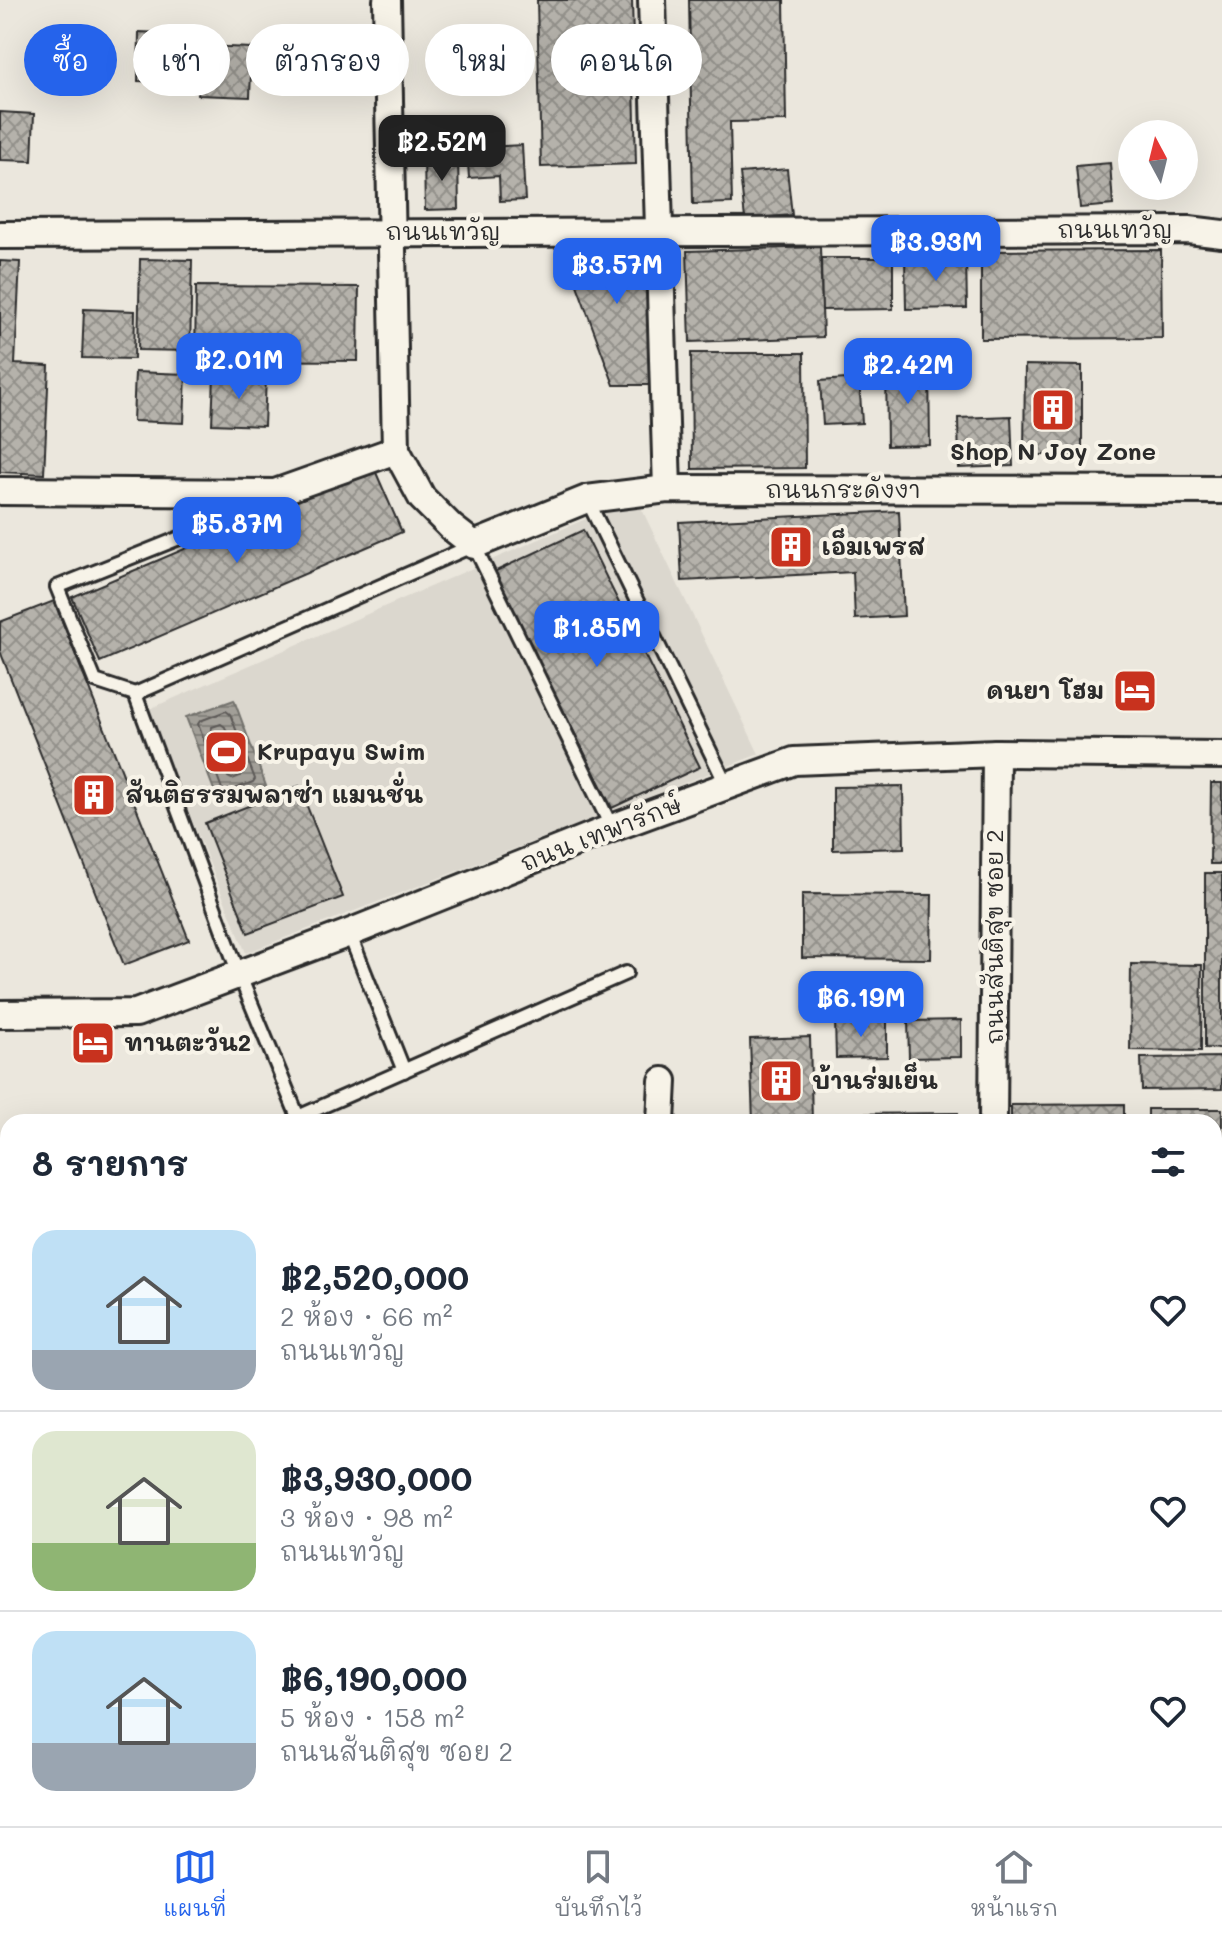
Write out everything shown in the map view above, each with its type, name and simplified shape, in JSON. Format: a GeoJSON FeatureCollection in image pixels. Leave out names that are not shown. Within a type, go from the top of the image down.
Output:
{"type":"FeatureCollection","features":[{"type":"Feature","properties":{"kind":"street"},"geometry":{"type":"LineString","coordinates":[[387,0],[396,450],[422,498],[474,545]]}},
{"type":"Feature","properties":{"kind":"street"},"geometry":{"type":"LineString","coordinates":[[652,0],[667,489]]}},
{"type":"Feature","properties":{"kind":"street","name":"ถนนเทวัญ"},"geometry":{"type":"LineString","coordinates":[[0,235],[1189,230],[1222,234]]}},
{"type":"Feature","properties":{"kind":"street"},"geometry":{"type":"LineString","coordinates":[[0,491],[275,493],[396,450]]}},
{"type":"Feature","properties":{"kind":"street","name":"ถนนกระดังงา"},"geometry":{"type":"LineString","coordinates":[[474,545],[587,499],[667,489],[1222,490]]}},
{"type":"Feature","properties":{"kind":"street","name":"ถนน เทพารักษ์"},"geometry":{"type":"LineString","coordinates":[[0,1014],[136,1013],[349,933],[612,828],[794,761],[996,753],[1222,755]]}},
{"type":"Feature","properties":{"kind":"street","name":"ถนนสันติสุข ซอย 2"},"geometry":{"type":"LineString","coordinates":[[993,1114],[996,753]]}},
{"type":"Feature","properties":{"kind":"street"},"geometry":{"type":"LineString","coordinates":[[661,1114],[663,1081]]}},
{"type":"Feature","properties":{"kind":"lane"},"geometry":{"type":"LineString","coordinates":[[587,499],[727,786]]}},
{"type":"Feature","properties":{"kind":"lane"},"geometry":{"type":"LineString","coordinates":[[262,505],[57,587],[95,681],[135,694],[474,545],[612,828]]}},
{"type":"Feature","properties":{"kind":"lane"},"geometry":{"type":"LineString","coordinates":[[135,694],[239,974],[297,1114]]}},
{"type":"Feature","properties":{"kind":"lane"},"geometry":{"type":"LineString","coordinates":[[349,933],[404,1071]]}},
{"type":"Feature","properties":{"kind":"lane"},"geometry":{"type":"LineString","coordinates":[[305,1114],[626,973]]}},
{"type":"Feature","properties":{"kind":"shaded area"},"geometry":{"type":"Polygon","coordinates":[[[636,497],[759,754],[246,953],[147,710],[636,497]]]}},
{"type":"Feature","properties":{"kind":"water","name":"Krupayu Swim"},"geometry":{"type":"Polygon","coordinates":[[[234,700],[266,786],[219,803],[186,717],[234,700]]]}},
{"type":"Feature","properties":{"kind":"building"},"geometry":{"type":"Polygon","coordinates":[[[537,0],[632,0],[633,24],[551,24],[551,96],[634,96],[636,164],[541,167],[537,0]]]}},
{"type":"Feature","properties":{"kind":"building"},"geometry":{"type":"Polygon","coordinates":[[[689,0],[784,0],[786,121],[730,122],[732,203],[693,204],[691,96],[702,96],[702,24],[689,24],[689,0]]]}},
{"type":"Feature","properties":{"kind":"building"},"geometry":{"type":"Polygon","coordinates":[[[230,47],[246,48],[246,96],[250,97],[224,96],[230,96],[230,47]]]}},
{"type":"Feature","properties":{"kind":"building"},"geometry":{"type":"Polygon","coordinates":[[[0,112],[34,114],[32,161],[0,160],[0,112]]]}},
{"type":"Feature","properties":{"kind":"building"},"geometry":{"type":"Polygon","coordinates":[[[522,145],[525,200],[500,201],[499,176],[469,178],[467,148],[522,145]]]}},
{"type":"Feature","properties":{"kind":"building"},"geometry":{"type":"Polygon","coordinates":[[[458,156],[459,209],[425,210],[424,157],[458,156]]]}},
{"type":"Feature","properties":{"kind":"building"},"geometry":{"type":"Polygon","coordinates":[[[1110,163],[1113,205],[1080,208],[1076,166],[1110,163]]]}},
{"type":"Feature","properties":{"kind":"building"},"geometry":{"type":"Polygon","coordinates":[[[787,169],[792,215],[745,219],[740,173],[787,169]]]}},
{"type":"Feature","properties":{"kind":"building"},"geometry":{"type":"Polygon","coordinates":[[[648,245],[650,385],[614,385],[563,247],[648,245]]]}},
{"type":"Feature","properties":{"kind":"building"},"geometry":{"type":"Polygon","coordinates":[[[820,247],[823,337],[690,342],[687,251],[820,247]]]}},
{"type":"Feature","properties":{"kind":"building"},"geometry":{"type":"Polygon","coordinates":[[[1161,250],[1162,338],[981,339],[981,251],[1161,250]]]}},
{"type":"Feature","properties":{"kind":"building"},"geometry":{"type":"Polygon","coordinates":[[[966,257],[967,308],[906,309],[905,258],[966,257]]]}},
{"type":"Feature","properties":{"kind":"building"},"geometry":{"type":"Polygon","coordinates":[[[821,258],[893,258],[893,309],[822,310],[821,258]]]}},
{"type":"Feature","properties":{"kind":"building"},"geometry":{"type":"Polygon","coordinates":[[[140,259],[192,260],[190,351],[138,350],[140,259]]]}},
{"type":"Feature","properties":{"kind":"building"},"geometry":{"type":"Polygon","coordinates":[[[0,261],[20,262],[15,364],[49,366],[44,474],[0,472],[0,261]]]}},
{"type":"Feature","properties":{"kind":"building"},"geometry":{"type":"Polygon","coordinates":[[[196,286],[359,287],[358,361],[195,360],[196,286]]]}},
{"type":"Feature","properties":{"kind":"building"},"geometry":{"type":"Polygon","coordinates":[[[84,309],[135,311],[134,359],[82,358],[84,309]]]}},
{"type":"Feature","properties":{"kind":"building"},"geometry":{"type":"Polygon","coordinates":[[[691,353],[804,353],[805,468],[692,469],[691,353]]]}},
{"type":"Feature","properties":{"kind":"building","name":"Shop N Joy Zone"},"geometry":{"type":"Polygon","coordinates":[[[1025,365],[1082,366],[1082,455],[1024,455],[1025,365]]]}},
{"type":"Feature","properties":{"kind":"building"},"geometry":{"type":"Polygon","coordinates":[[[886,367],[929,367],[930,445],[887,446],[886,367]]]}},
{"type":"Feature","properties":{"kind":"building"},"geometry":{"type":"Polygon","coordinates":[[[135,372],[186,374],[184,423],[133,421],[135,372]]]}},
{"type":"Feature","properties":{"kind":"building"},"geometry":{"type":"Polygon","coordinates":[[[214,376],[266,377],[264,426],[212,424],[214,376]]]}},
{"type":"Feature","properties":{"kind":"building"},"geometry":{"type":"Polygon","coordinates":[[[859,378],[862,423],[823,425],[820,381],[859,378]]]}},
{"type":"Feature","properties":{"kind":"building"},"geometry":{"type":"Polygon","coordinates":[[[1011,416],[1013,466],[959,468],[958,418],[1011,416]]]}},
{"type":"Feature","properties":{"kind":"building"},"geometry":{"type":"Polygon","coordinates":[[[374,468],[402,532],[100,662],[72,597],[374,468]]]}},
{"type":"Feature","properties":{"kind":"building","name":"เอ็มเพรส"},"geometry":{"type":"Polygon","coordinates":[[[899,511],[904,616],[855,619],[853,572],[682,581],[679,522],[899,511]]]}},
{"type":"Feature","properties":{"kind":"building"},"geometry":{"type":"Polygon","coordinates":[[[583,530],[700,767],[612,808],[494,572],[583,530]]]}},
{"type":"Feature","properties":{"kind":"building","name":"สันติธรรมพลาซ่า แมนชั่น"},"geometry":{"type":"Polygon","coordinates":[[[54,601],[189,940],[124,965],[0,651],[0,622],[54,601]]]}},
{"type":"Feature","properties":{"kind":"building"},"geometry":{"type":"Polygon","coordinates":[[[1211,783],[1222,783],[1222,864],[1210,864],[1211,783]]]}},
{"type":"Feature","properties":{"kind":"building"},"geometry":{"type":"Polygon","coordinates":[[[299,786],[343,897],[248,933],[205,823],[299,786]]]}},
{"type":"Feature","properties":{"kind":"building"},"geometry":{"type":"Polygon","coordinates":[[[903,786],[904,848],[833,850],[833,787],[903,786]]]}},
{"type":"Feature","properties":{"kind":"building"},"geometry":{"type":"Polygon","coordinates":[[[1205,873],[1222,873],[1222,1049],[1205,1048],[1205,873]]]}},
{"type":"Feature","properties":{"kind":"building"},"geometry":{"type":"Polygon","coordinates":[[[802,894],[932,895],[931,959],[802,958],[802,894]]]}},
{"type":"Feature","properties":{"kind":"building"},"geometry":{"type":"Polygon","coordinates":[[[1131,964],[1202,965],[1201,1051],[1130,1050],[1131,964]]]}},
{"type":"Feature","properties":{"kind":"building"},"geometry":{"type":"Polygon","coordinates":[[[887,1020],[887,1057],[836,1058],[835,1021],[887,1020]]]}},
{"type":"Feature","properties":{"kind":"building"},"geometry":{"type":"Polygon","coordinates":[[[961,1020],[961,1057],[909,1058],[908,1021],[961,1020]]]}},
{"type":"Feature","properties":{"kind":"building","name":"บ้านร่มเย็น"},"geometry":{"type":"Polygon","coordinates":[[[810,1037],[812,1114],[753,1114],[750,1039],[810,1037]]]}},
{"type":"Feature","properties":{"kind":"building"},"geometry":{"type":"Polygon","coordinates":[[[1222,1057],[1222,1089],[1142,1090],[1141,1058],[1222,1057]]]}},
{"type":"Feature","properties":{"kind":"building"},"geometry":{"type":"Polygon","coordinates":[[[1124,1104],[1124,1114],[1011,1114],[1011,1105],[1124,1104]]]}},
{"type":"Feature","properties":{"kind":"building"},"geometry":{"type":"Polygon","coordinates":[[[1148,1109],[1222,1109],[1222,1114],[1148,1114],[1148,1109]]]}},
{"type":"Feature","properties":{"kind":"building"},"geometry":{"type":"Polygon","coordinates":[[[958,1113],[958,1114],[835,1114],[958,1113]]]}},
{"type":"Feature","properties":{"kind":"place","name":"Shop N Joy Zone"},"geometry":{"type":"Point","coordinates":[1053,410]}},
{"type":"Feature","properties":{"kind":"place","name":"เอ็มเพรส"},"geometry":{"type":"Point","coordinates":[791,547]}},
{"type":"Feature","properties":{"kind":"place","name":"ดนยา โฮม"},"geometry":{"type":"Point","coordinates":[1135,691]}},
{"type":"Feature","properties":{"kind":"place","name":"Krupayu Swim"},"geometry":{"type":"Point","coordinates":[226,752]}},
{"type":"Feature","properties":{"kind":"place","name":"สันติธรรมพลาซ่า แมนชั่น"},"geometry":{"type":"Point","coordinates":[94,795]}},
{"type":"Feature","properties":{"kind":"place","name":"ทานตะวัน2"},"geometry":{"type":"Point","coordinates":[93,1043]}},
{"type":"Feature","properties":{"kind":"place","name":"บ้านร่มเย็น"},"geometry":{"type":"Point","coordinates":[781,1081]}}]}
